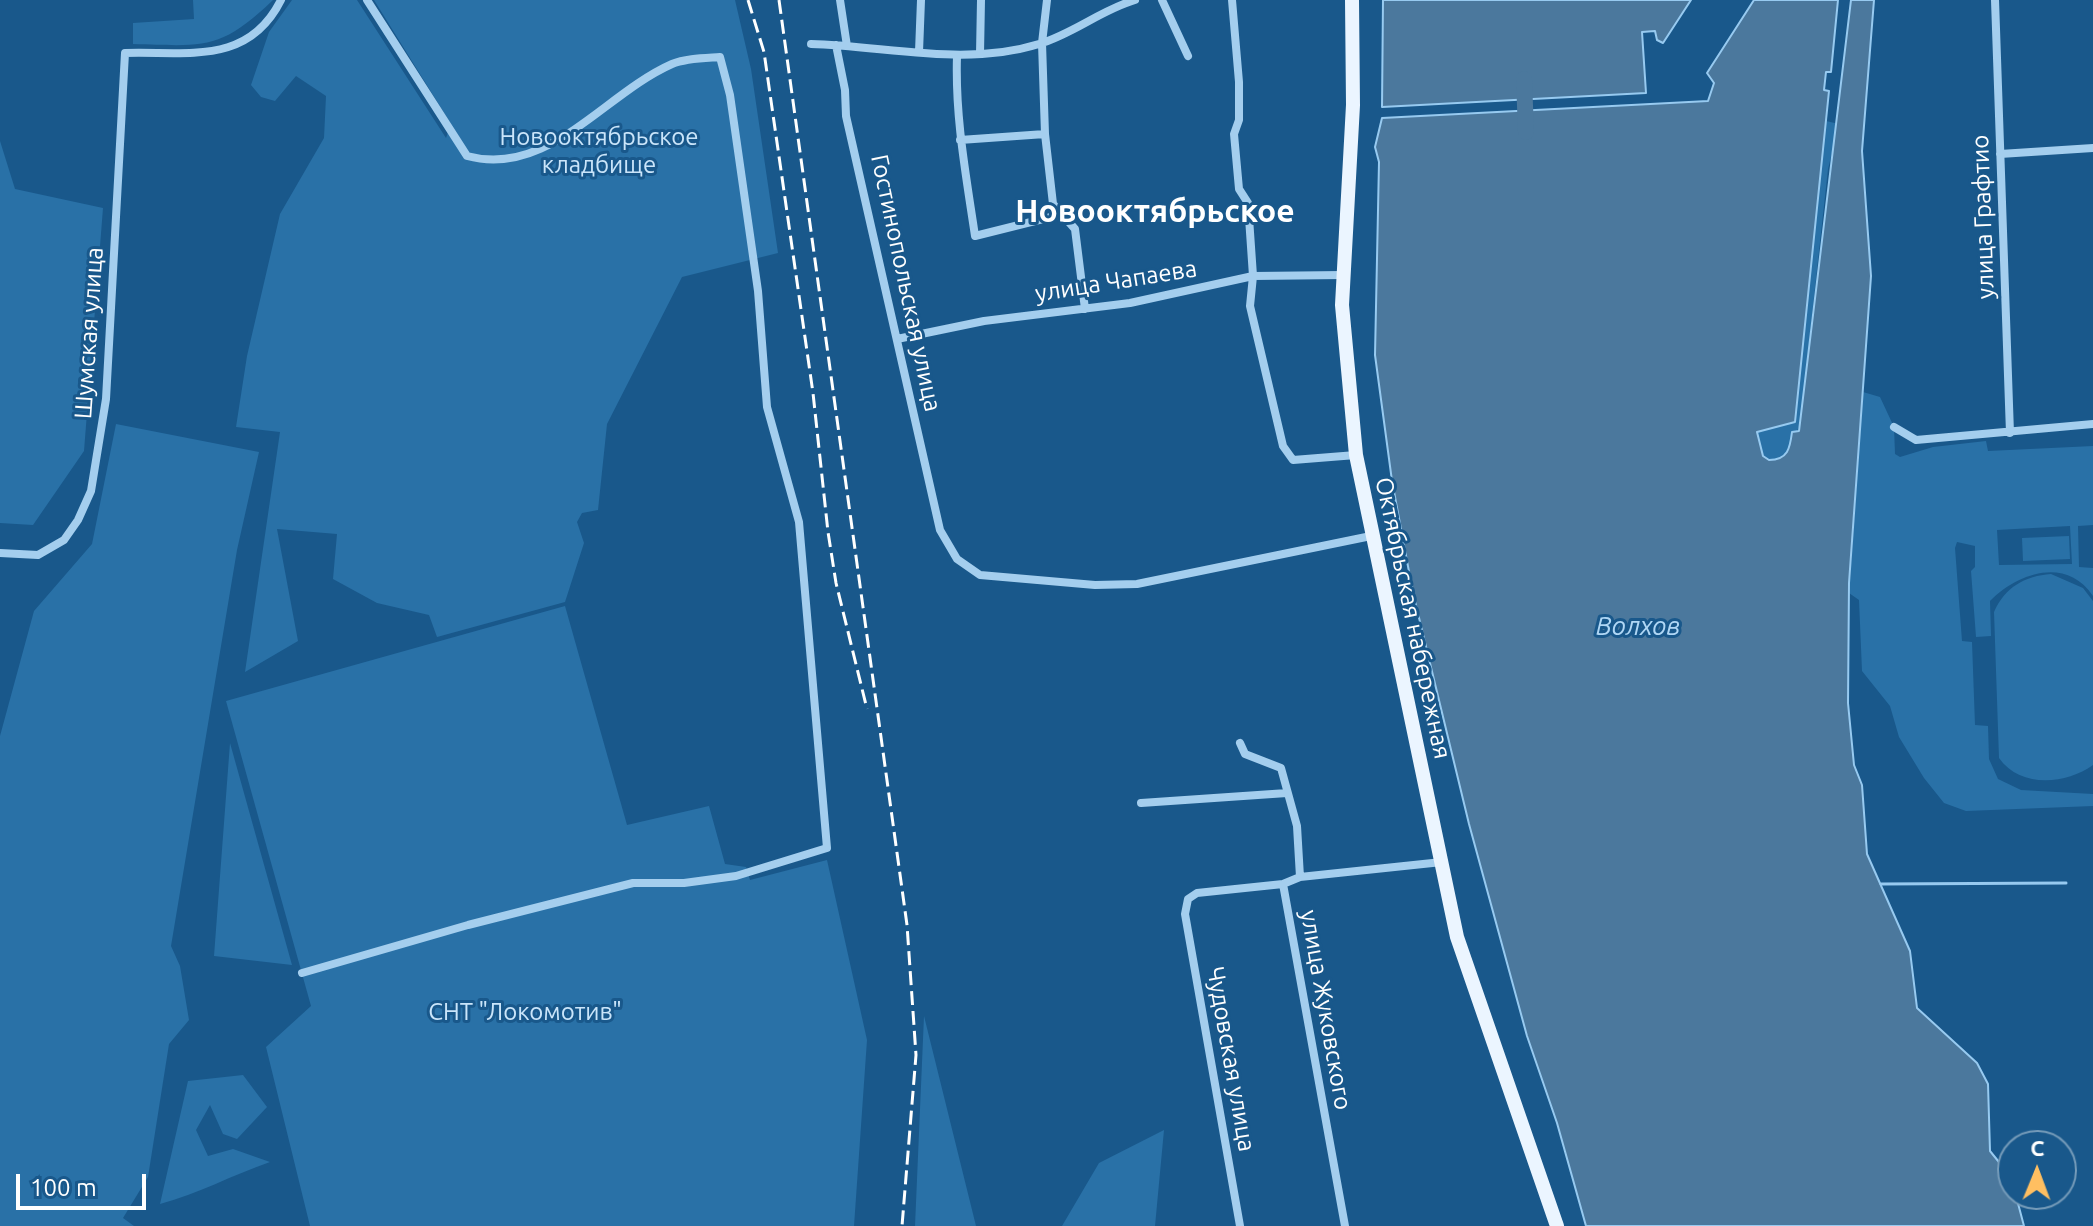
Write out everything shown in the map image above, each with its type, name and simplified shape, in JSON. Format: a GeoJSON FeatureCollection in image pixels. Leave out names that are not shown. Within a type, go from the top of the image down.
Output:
{"type":"FeatureCollection","features":[{"type":"Feature","properties":{"kind":"main road","name":"Октябрьская набережная"},"geometry":{"type":"LineString","coordinates":[[1352,0],[1353,105],[1343,275],[1344,351],[1356,455],[1466,969],[1557,1226]]}},
{"type":"Feature","properties":{"kind":"street","name":"Шумская улица"},"geometry":{"type":"LineString","coordinates":[[0,553],[38,555],[64,540],[78,520],[91,491],[106,399],[125,53],[235,48],[253,37],[281,0]]}},
{"type":"Feature","properties":{"kind":"street"},"geometry":{"type":"LineString","coordinates":[[302,973],[619,886],[736,876],[827,848],[799,522],[767,407],[758,291],[730,95],[720,57],[674,63],[544,148],[519,159],[488,162],[467,156],[367,0]]}},
{"type":"Feature","properties":{"kind":"street"},"geometry":{"type":"LineString","coordinates":[[840,0],[847,46]]}},
{"type":"Feature","properties":{"kind":"street"},"geometry":{"type":"LineString","coordinates":[[919,52],[921,0]]}},
{"type":"Feature","properties":{"kind":"street"},"geometry":{"type":"LineString","coordinates":[[980,54],[981,0]]}},
{"type":"Feature","properties":{"kind":"street"},"geometry":{"type":"LineString","coordinates":[[1047,0],[1042,43],[1045,134],[1053,204],[1059,215],[1071,222],[1075,229],[1085,309]]}},
{"type":"Feature","properties":{"kind":"street"},"geometry":{"type":"LineString","coordinates":[[811,44],[957,56],[980,54],[1042,43],[1135,0]]}},
{"type":"Feature","properties":{"kind":"street"},"geometry":{"type":"LineString","coordinates":[[1162,0],[1188,56]]}},
{"type":"Feature","properties":{"kind":"street"},"geometry":{"type":"LineString","coordinates":[[1232,0],[1239,82],[1239,120],[1234,134],[1239,189],[1248,203],[1253,276],[1250,306],[1283,446],[1293,460],[1356,455]]}},
{"type":"Feature","properties":{"kind":"street","name":"улица Графтио"},"geometry":{"type":"LineString","coordinates":[[1995,0],[2010,433]]}},
{"type":"Feature","properties":{"kind":"street","name":"Гостинопольская улица"},"geometry":{"type":"LineString","coordinates":[[836,45],[845,90],[846,116],[940,530],[957,559],[980,575],[1095,585],[1137,584],[1371,536]]}},
{"type":"Feature","properties":{"kind":"street"},"geometry":{"type":"LineString","coordinates":[[957,56],[960,140],[975,236],[1059,215]]}},
{"type":"Feature","properties":{"kind":"street"},"geometry":{"type":"LineString","coordinates":[[960,140],[1045,134]]}},
{"type":"Feature","properties":{"kind":"street"},"geometry":{"type":"LineString","coordinates":[[2000,154],[2093,148]]}},
{"type":"Feature","properties":{"kind":"street","name":"улица Чапаева"},"geometry":{"type":"LineString","coordinates":[[897,339],[984,321],[1130,303],[1253,276],[1343,275]]}},
{"type":"Feature","properties":{"kind":"street"},"geometry":{"type":"LineString","coordinates":[[1894,427],[1916,440],[2093,424]]}},
{"type":"Feature","properties":{"kind":"street","name":"улица Жуковского"},"geometry":{"type":"LineString","coordinates":[[1240,743],[1245,754],[1281,768],[1297,826],[1300,877],[1283,884],[1345,1226]]}},
{"type":"Feature","properties":{"kind":"street"},"geometry":{"type":"LineString","coordinates":[[1141,803],[1287,793]]}},
{"type":"Feature","properties":{"kind":"street"},"geometry":{"type":"LineString","coordinates":[[1300,877],[1443,861]]}},
{"type":"Feature","properties":{"kind":"street","name":"Чудовская улица"},"geometry":{"type":"LineString","coordinates":[[1240,1226],[1185,914],[1188,899],[1215,888],[1283,884]]}},
{"type":"Feature","properties":{"kind":"green space"},"geometry":{"type":"Polygon","coordinates":[[[193,0],[273,0],[239,29],[210,42],[133,44],[133,23],[194,19],[193,0]]]}},
{"type":"Feature","properties":{"kind":"green space","name":"Новооктябрьское кладбище"},"geometry":{"type":"Polygon","coordinates":[[[292,0],[357,0],[446,138],[451,124],[374,0],[735,0],[751,69],[778,253],[682,277],[607,424],[598,510],[582,513],[577,522],[584,543],[565,602],[437,637],[429,615],[377,603],[333,579],[337,534],[277,529],[298,641],[245,672],[280,432],[236,427],[247,356],[280,214],[324,138],[326,96],[296,76],[275,101],[261,97],[251,85],[269,32],[292,0]]]}},
{"type":"Feature","properties":{"kind":"green space"},"geometry":{"type":"Polygon","coordinates":[[[1826,121],[1839,124],[1828,169],[1800,425],[1783,458],[1769,460],[1763,457],[1757,432],[1795,422],[1826,121]]]}},
{"type":"Feature","properties":{"kind":"green space"},"geometry":{"type":"Polygon","coordinates":[[[0,141],[15,189],[103,208],[84,451],[33,525],[0,523],[0,141]]]}},
{"type":"Feature","properties":{"kind":"green space"},"geometry":{"type":"Polygon","coordinates":[[[1863,392],[1880,397],[1894,427],[1895,454],[1900,457],[1933,447],[1986,441],[1988,451],[2093,446],[2093,525],[2078,526],[2079,567],[2093,568],[2093,596],[2069,576],[2042,573],[2028,577],[2001,591],[1990,601],[1991,636],[1976,637],[1971,571],[1975,567],[1975,546],[1957,542],[1955,548],[1962,641],[1972,642],[1975,725],[1988,726],[1989,759],[1998,779],[2021,790],[2093,794],[2093,806],[1966,811],[1944,803],[1924,778],[1899,737],[1890,706],[1862,671],[1859,600],[1849,593],[1863,392]],[[2070,526],[1997,530],[1999,565],[2072,564],[2070,526]]]}},
{"type":"Feature","properties":{"kind":"green space"},"geometry":{"type":"Polygon","coordinates":[[[116,424],[259,452],[237,550],[171,946],[180,966],[189,1020],[169,1044],[148,1177],[123,1218],[134,1226],[0,1226],[0,736],[34,611],[92,544],[116,424]]]}},
{"type":"Feature","properties":{"kind":"green space"},"geometry":{"type":"Polygon","coordinates":[[[2069,536],[2070,559],[2023,561],[2022,538],[2069,536]]]}},
{"type":"Feature","properties":{"kind":"green space"},"geometry":{"type":"Polygon","coordinates":[[[2051,574],[2083,588],[2093,601],[2093,765],[2069,777],[2043,780],[2019,775],[1999,758],[1994,612],[2004,596],[2017,584],[2051,574]]]}},
{"type":"Feature","properties":{"kind":"green space","name":"СНТ \"Локомотив\""},"geometry":{"type":"Polygon","coordinates":[[[565,606],[627,825],[709,806],[725,864],[746,867],[750,880],[827,860],[867,1040],[854,1226],[310,1226],[266,1047],[311,1006],[226,701],[565,606]]]}},
{"type":"Feature","properties":{"kind":"green space"},"geometry":{"type":"Polygon","coordinates":[[[230,743],[292,965],[214,956],[230,743]]]}},
{"type":"Feature","properties":{"kind":"green space"},"geometry":{"type":"Polygon","coordinates":[[[924,1016],[976,1226],[915,1226],[924,1016]]]}},
{"type":"Feature","properties":{"kind":"green space"},"geometry":{"type":"Polygon","coordinates":[[[243,1075],[267,1107],[237,1139],[223,1134],[210,1105],[196,1130],[208,1156],[233,1149],[270,1162],[160,1204],[188,1081],[243,1075]]]}},
{"type":"Feature","properties":{"kind":"green space"},"geometry":{"type":"Polygon","coordinates":[[[1164,1130],[1155,1226],[1062,1226],[1099,1163],[1164,1130]]]}},
{"type":"Feature","properties":{"kind":"water"},"geometry":{"type":"Polygon","coordinates":[[[1383,0],[1691,0],[1663,43],[1657,40],[1655,31],[1642,32],[1646,93],[1382,107],[1383,0]]]}},
{"type":"Feature","properties":{"kind":"water","name":"Волхов"},"geometry":{"type":"Polygon","coordinates":[[[1754,0],[1838,0],[1831,72],[1826,72],[1824,90],[1829,91],[1795,422],[1757,432],[1763,456],[1769,460],[1775,459],[1784,455],[1789,448],[1792,432],[1799,431],[1851,0],[1874,0],[1862,151],[1871,276],[1849,583],[1848,703],[1854,765],[1862,785],[1867,854],[1910,951],[1917,1008],[1977,1063],[1988,1084],[1990,1151],[1997,1160],[1997,1210],[2020,1210],[2024,1226],[1586,1226],[1557,1123],[1527,1036],[1469,824],[1413,593],[1392,481],[1375,355],[1379,162],[1375,147],[1382,118],[1708,101],[1714,83],[1707,73],[1754,0]]]}},
{"type":"Feature","properties":{"kind":"waterway","name":"Волхов"},"geometry":{"type":"LineString","coordinates":[[1524,79],[1526,132]]}},
{"type":"Feature","properties":{"kind":"waterway"},"geometry":{"type":"LineString","coordinates":[[1881,884],[2066,883]]}},
{"type":"Feature","properties":{"kind":"railway"},"geometry":{"type":"LineString","coordinates":[[748,0],[764,52],[813,393],[836,583],[867,709]]}},
{"type":"Feature","properties":{"kind":"railway"},"geometry":{"type":"LineString","coordinates":[[779,0],[907,925],[916,1055],[902,1226]]}},
{"type":"Feature","properties":{"kind":"district","name":"Новооктябрьское"},"geometry":{"type":"Point","coordinates":[1155,211]}}]}
